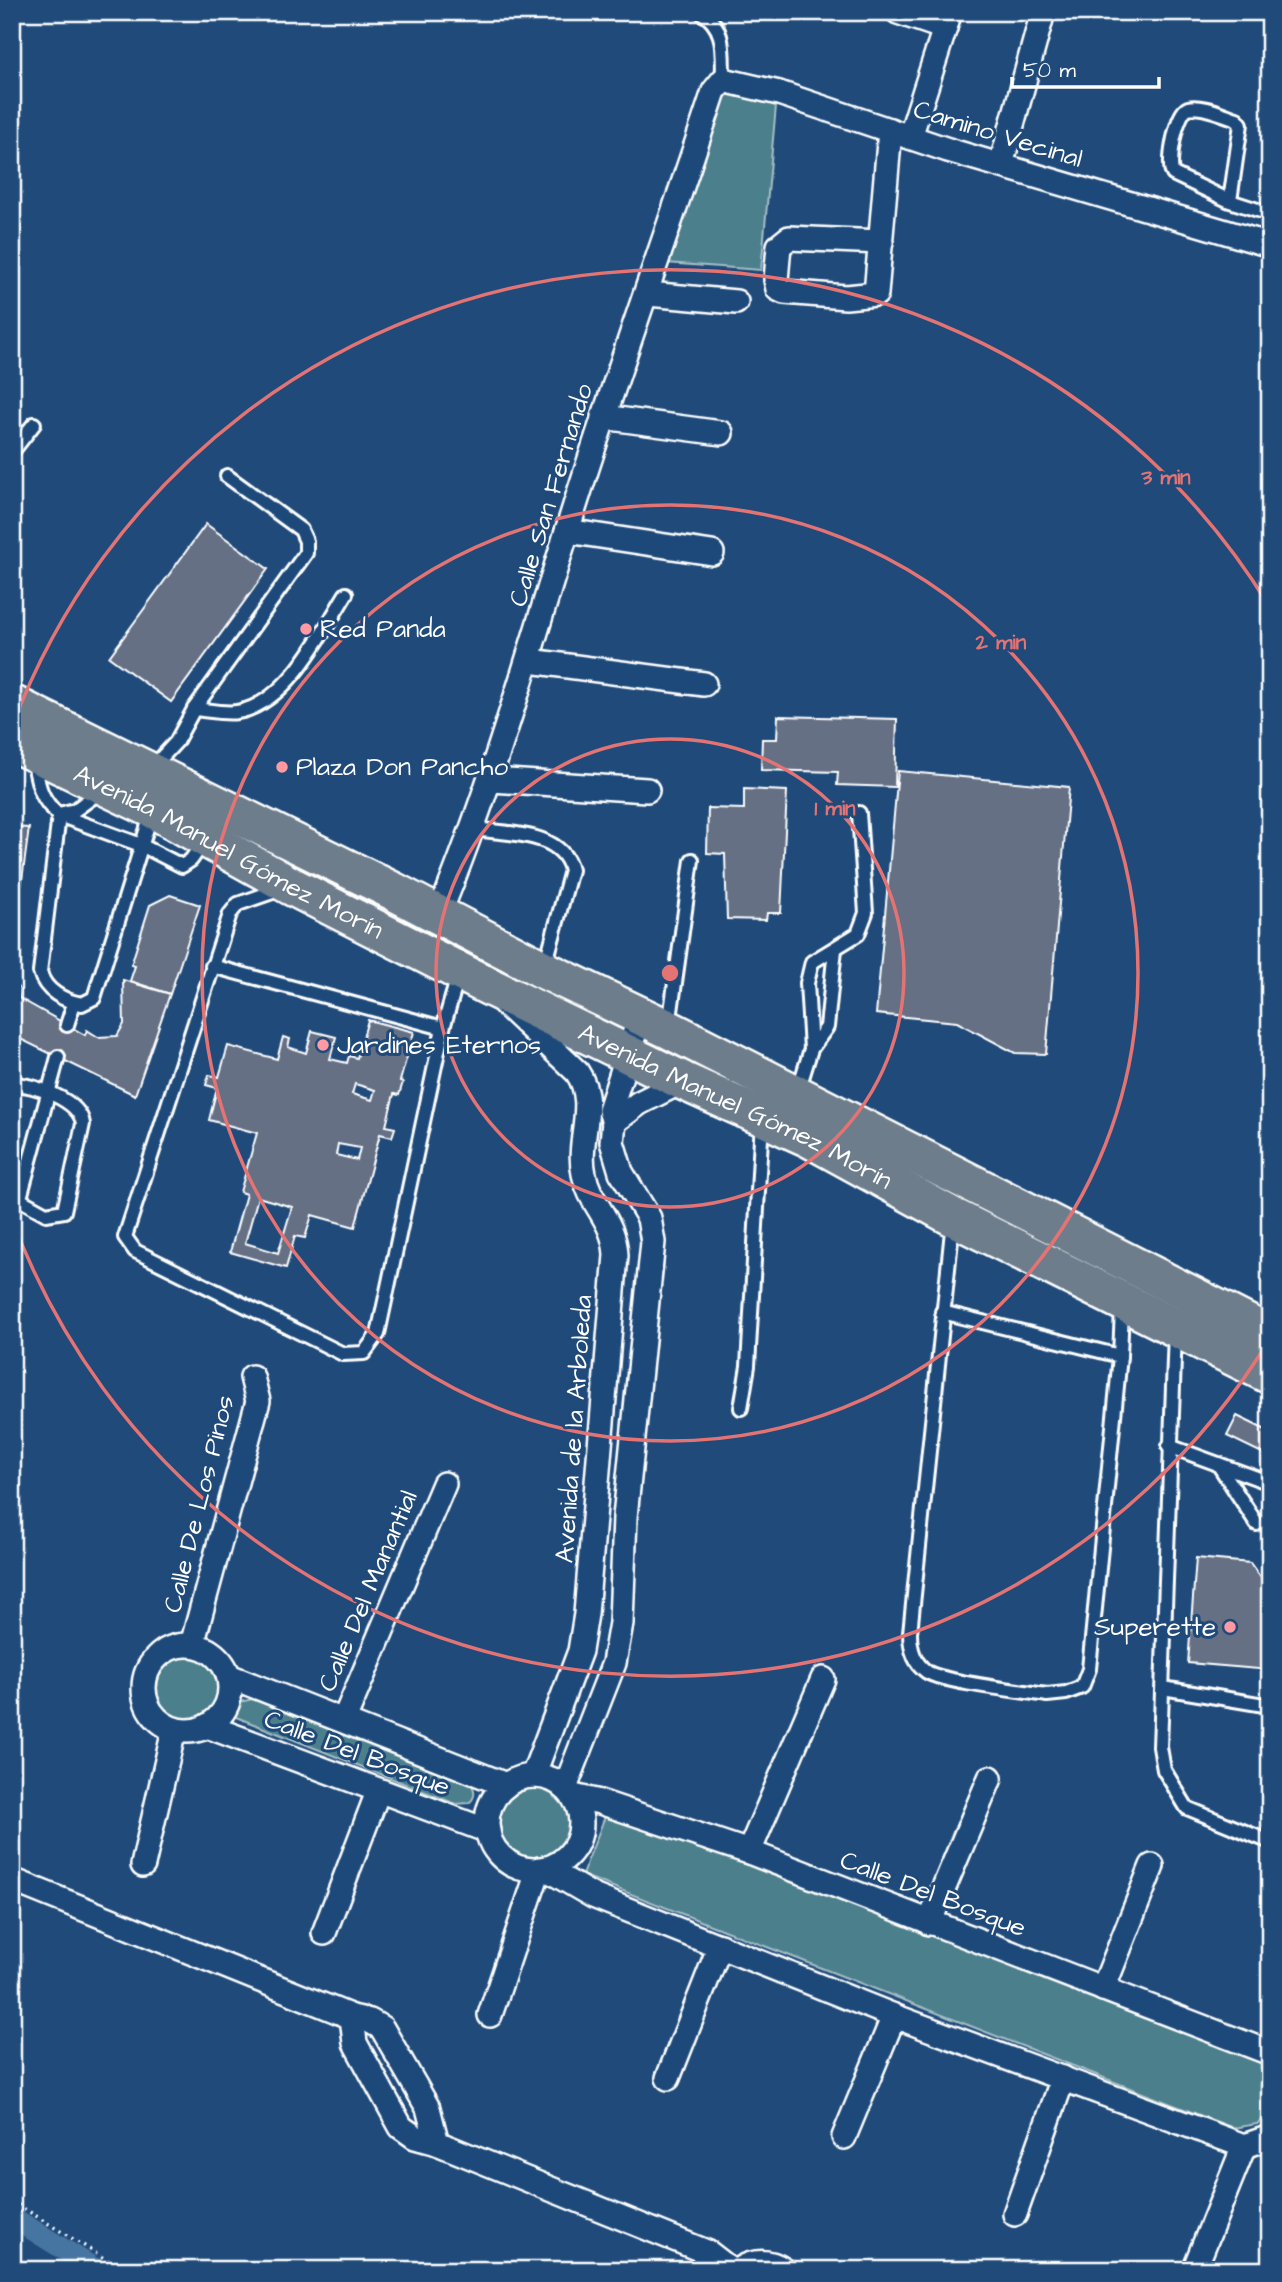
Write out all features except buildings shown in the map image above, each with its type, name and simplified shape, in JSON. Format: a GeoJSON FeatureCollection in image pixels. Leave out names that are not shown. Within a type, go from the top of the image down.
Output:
{"type":"FeatureCollection","features":[{"type":"Feature","properties":{"kind":"main road","name":"Avenida Manuel Gómez Morín"},"geometry":{"type":"LineString","coordinates":[[12,704],[150,769],[1270,1335]]}},
{"type":"Feature","properties":{"kind":"main road","name":"Avenida Manuel Gómez Morín"},"geometry":{"type":"LineString","coordinates":[[22,747],[153,809],[291,886],[473,978],[682,1081],[809,1138],[953,1217],[1270,1375]]}},
{"type":"Feature","properties":{"kind":"street"},"geometry":{"type":"LineString","coordinates":[[881,242],[789,238],[779,246],[775,279],[778,289],[784,292],[846,298],[876,294],[881,242],[900,134],[947,20],[898,12]]}},
{"type":"Feature","properties":{"kind":"street"},"geometry":{"type":"LineString","coordinates":[[1001,165],[1043,12]]}},
{"type":"Feature","properties":{"kind":"street","name":"Camino Vecinal"},"geometry":{"type":"LineString","coordinates":[[719,86],[779,93],[900,134],[1270,245]]}},
{"type":"Feature","properties":{"kind":"street","name":"Calle San Fernando"},"geometry":{"type":"LineString","coordinates":[[439,914],[491,780],[530,661],[603,417],[719,86]]}},
{"type":"Feature","properties":{"kind":"street"},"geometry":{"type":"LineString","coordinates":[[648,294],[736,302]]}},
{"type":"Feature","properties":{"kind":"street"},"geometry":{"type":"LineString","coordinates":[[603,417],[721,433]]}},
{"type":"Feature","properties":{"kind":"street"},"geometry":{"type":"LineString","coordinates":[[567,531],[712,553]]}},
{"type":"Feature","properties":{"kind":"street"},"geometry":{"type":"LineString","coordinates":[[530,661],[704,684]]}},
{"type":"Feature","properties":{"kind":"street"},"geometry":{"type":"LineString","coordinates":[[491,780],[647,790]]}},
{"type":"Feature","properties":{"kind":"street"},"geometry":{"type":"LineString","coordinates":[[473,978],[577,1072],[612,1116]]}},
{"type":"Feature","properties":{"kind":"street"},"geometry":{"type":"LineString","coordinates":[[569,1792],[614,1663],[621,1623],[625,1517],[653,1242],[649,1217],[615,1156],[612,1116],[629,1055],[654,1023]]}},
{"type":"Feature","properties":{"kind":"street"},"geometry":{"type":"LineString","coordinates":[[612,1116],[682,1081]]}},
{"type":"Feature","properties":{"kind":"street","name":"Avenida de la Arboleda"},"geometry":{"type":"LineString","coordinates":[[533,1776],[580,1651],[594,1542],[615,1240],[608,1219],[584,1176],[582,1151],[588,1098],[586,1085]]}},
{"type":"Feature","properties":{"kind":"street"},"geometry":{"type":"LineString","coordinates":[[613,1290],[646,1293]]}},
{"type":"Feature","properties":{"kind":"street","name":"Calle De Los Pinos"},"geometry":{"type":"LineString","coordinates":[[192,1645],[258,1401],[252,1377]]}},
{"type":"Feature","properties":{"kind":"street","name":"Calle Del Manantial"},"geometry":{"type":"LineString","coordinates":[[344,1720],[444,1484]]}},
{"type":"Feature","properties":{"kind":"street"},"geometry":{"type":"LineString","coordinates":[[594,1542],[625,1547]]}},
{"type":"Feature","properties":{"kind":"street"},"geometry":{"type":"LineString","coordinates":[[182,1645],[192,1645],[215,1655],[229,1676],[229,1699],[217,1720],[207,1727],[191,1731],[174,1730],[164,1725],[149,1710],[143,1690],[148,1669],[162,1653],[182,1645]]}},
{"type":"Feature","properties":{"kind":"street","name":"Calle Del Bosque"},"geometry":{"type":"LineString","coordinates":[[229,1676],[506,1785]]}},
{"type":"Feature","properties":{"kind":"street"},"geometry":{"type":"LineString","coordinates":[[749,1852],[823,1679]]}},
{"type":"Feature","properties":{"kind":"street","name":"Calle Del Bosque"},"geometry":{"type":"LineString","coordinates":[[207,1727],[488,1831]]}},
{"type":"Feature","properties":{"kind":"street"},"geometry":{"type":"LineString","coordinates":[[144,1865],[174,1730]]}},
{"type":"Feature","properties":{"kind":"street"},"geometry":{"type":"LineString","coordinates":[[490,2015],[542,1869],[568,1855],[580,1833],[581,1820],[569,1792],[555,1781],[533,1776],[506,1785],[492,1801],[487,1821],[488,1831],[491,1842],[506,1860],[527,1869],[542,1869],[593,1896],[894,2017],[1244,2146],[1270,2137]]}},
{"type":"Feature","properties":{"kind":"street"},"geometry":{"type":"LineString","coordinates":[[929,1923],[990,1778]]}},
{"type":"Feature","properties":{"kind":"street"},"geometry":{"type":"LineString","coordinates":[[324,1933],[378,1792]]}},
{"type":"Feature","properties":{"kind":"street","name":"Calle Del Bosque"},"geometry":{"type":"LineString","coordinates":[[569,1792],[749,1852],[1270,2053]]}},
{"type":"Feature","properties":{"kind":"street"},"geometry":{"type":"LineString","coordinates":[[1103,1989],[1152,1866]]}},
{"type":"Feature","properties":{"kind":"street"},"geometry":{"type":"LineString","coordinates":[[12,1880],[382,2028],[428,2108],[437,2143]]}},
{"type":"Feature","properties":{"kind":"street"},"geometry":{"type":"LineString","coordinates":[[668,2078],[720,1946]]}},
{"type":"Feature","properties":{"kind":"street"},"geometry":{"type":"LineString","coordinates":[[352,2017],[355,2043],[401,2127],[415,2137],[437,2143],[709,2253],[731,2270]]}},
{"type":"Feature","properties":{"kind":"street"},"geometry":{"type":"LineString","coordinates":[[844,2137],[894,2017]]}},
{"type":"Feature","properties":{"kind":"street"},"geometry":{"type":"LineString","coordinates":[[1015,2214],[1063,2078]]}},
{"type":"Feature","properties":{"kind":"street"},"geometry":{"type":"LineString","coordinates":[[1194,2270],[1244,2146]]}},
{"type":"Feature","properties":{"kind":"street"},"geometry":{"type":"LineString","coordinates":[[739,2270],[756,2262],[768,2262],[784,2270]]}},
{"type":"Feature","properties":{"kind":"lane"},"geometry":{"type":"LineString","coordinates":[[701,12],[717,24],[720,32],[719,86]]}},
{"type":"Feature","properties":{"kind":"lane"},"geometry":{"type":"LineString","coordinates":[[1230,201],[1241,124],[1237,119],[1197,107],[1187,109],[1181,114],[1169,161],[1171,171],[1178,178],[1230,201],[1270,215]]}},
{"type":"Feature","properties":{"kind":"lane"},"geometry":{"type":"LineString","coordinates":[[12,452],[34,424]]}},
{"type":"Feature","properties":{"kind":"lane"},"geometry":{"type":"LineString","coordinates":[[150,769],[176,742],[194,709],[306,553],[306,541],[301,530],[227,476]]}},
{"type":"Feature","properties":{"kind":"lane"},"geometry":{"type":"LineString","coordinates":[[194,709],[237,712],[262,704],[303,663],[346,594]]}},
{"type":"Feature","properties":{"kind":"lane"},"geometry":{"type":"LineString","coordinates":[[22,747],[41,795],[46,804],[59,815],[141,845],[182,866],[191,860],[207,837]]}},
{"type":"Feature","properties":{"kind":"lane"},"geometry":{"type":"LineString","coordinates":[[59,815],[75,810],[106,787]]}},
{"type":"Feature","properties":{"kind":"lane"},"geometry":{"type":"LineString","coordinates":[[59,815],[40,972],[45,983],[59,997],[82,1004],[94,998],[153,809]]}},
{"type":"Feature","properties":{"kind":"lane"},"geometry":{"type":"LineString","coordinates":[[811,1049],[807,983],[811,962],[858,934],[866,912],[859,813]]}},
{"type":"Feature","properties":{"kind":"lane"},"geometry":{"type":"LineString","coordinates":[[474,829],[552,843],[568,859],[570,870],[544,970]]}},
{"type":"Feature","properties":{"kind":"lane"},"geometry":{"type":"LineString","coordinates":[[654,1023],[692,860]]}},
{"type":"Feature","properties":{"kind":"lane"},"geometry":{"type":"LineString","coordinates":[[291,886],[232,908],[125,1237],[135,1251],[343,1354],[364,1353],[378,1334],[443,1028],[473,978]]}},
{"type":"Feature","properties":{"kind":"lane"},"geometry":{"type":"LineString","coordinates":[[796,1095],[811,1049],[827,1027],[835,949]]}},
{"type":"Feature","properties":{"kind":"lane"},"geometry":{"type":"LineString","coordinates":[[212,967],[443,1028]]}},
{"type":"Feature","properties":{"kind":"lane"},"geometry":{"type":"LineString","coordinates":[[67,1025],[74,1003]]}},
{"type":"Feature","properties":{"kind":"lane"},"geometry":{"type":"LineString","coordinates":[[12,1084],[47,1092],[78,1110],[82,1119],[64,1211],[46,1214],[16,1197],[47,1092],[58,1057]]}},
{"type":"Feature","properties":{"kind":"lane"},"geometry":{"type":"LineString","coordinates":[[741,1408],[748,1366],[763,1117]]}},
{"type":"Feature","properties":{"kind":"lane"},"geometry":{"type":"LineString","coordinates":[[953,1217],[910,1633],[910,1646],[916,1660],[930,1674],[1047,1695],[1066,1693],[1082,1687],[1089,1669],[1120,1356],[1122,1303]]}},
{"type":"Feature","properties":{"kind":"lane"},"geometry":{"type":"LineString","coordinates":[[943,1312],[1120,1356]]}},
{"type":"Feature","properties":{"kind":"lane"},"geometry":{"type":"LineString","coordinates":[[1175,1329],[1160,1747],[1164,1770],[1187,1808],[1270,1842]]}},
{"type":"Feature","properties":{"kind":"lane"},"geometry":{"type":"LineString","coordinates":[[1169,1447],[1270,1483]]}},
{"type":"Feature","properties":{"kind":"lane"},"geometry":{"type":"LineString","coordinates":[[1218,1464],[1257,1524]]}},
{"type":"Feature","properties":{"kind":"lane"},"geometry":{"type":"LineString","coordinates":[[1163,1688],[1270,1706]]}},
{"type":"Feature","properties":{"kind":"path"},"geometry":{"type":"LineString","coordinates":[[12,2201],[124,2270]]}},
{"type":"Feature","properties":{"kind":"green space"},"geometry":{"type":"Polygon","coordinates":[[[722,88],[776,106],[761,270],[666,263],[722,88]]]}},
{"type":"Feature","properties":{"kind":"green space"},"geometry":{"type":"Polygon","coordinates":[[[190,1655],[213,1665],[223,1688],[213,1711],[190,1721],[167,1711],[157,1688],[167,1665],[190,1655]]]}},
{"type":"Feature","properties":{"kind":"green space"},"geometry":{"type":"Polygon","coordinates":[[[253,1699],[469,1782],[474,1796],[469,1803],[456,1804],[231,1715],[236,1705],[253,1699]]]}},
{"type":"Feature","properties":{"kind":"green space"},"geometry":{"type":"Polygon","coordinates":[[[534,1787],[554,1793],[564,1803],[570,1823],[564,1843],[554,1853],[534,1859],[514,1853],[504,1843],[498,1823],[504,1803],[514,1793],[534,1787]]]}},
{"type":"Feature","properties":{"kind":"green space"},"geometry":{"type":"Polygon","coordinates":[[[608,1809],[1259,2062],[1270,2074],[1270,2111],[1257,2124],[1233,2128],[582,1875],[608,1809]]]}},
{"type":"Feature","properties":{"kind":"waterway"},"geometry":{"type":"LineString","coordinates":[[12,2217],[97,2270]]}},
{"type":"Feature","properties":{"kind":"place","name":"Red Panda"},"geometry":{"type":"Point","coordinates":[306,629]}},
{"type":"Feature","properties":{"kind":"place","name":"Plaza Don Pancho"},"geometry":{"type":"Point","coordinates":[282,767]}},
{"type":"Feature","properties":{"kind":"place","name":"Jardines Eternos"},"geometry":{"type":"Point","coordinates":[323,1045]}},
{"type":"Feature","properties":{"kind":"place","name":"Superette"},"geometry":{"type":"Point","coordinates":[1230,1627]}}]}
